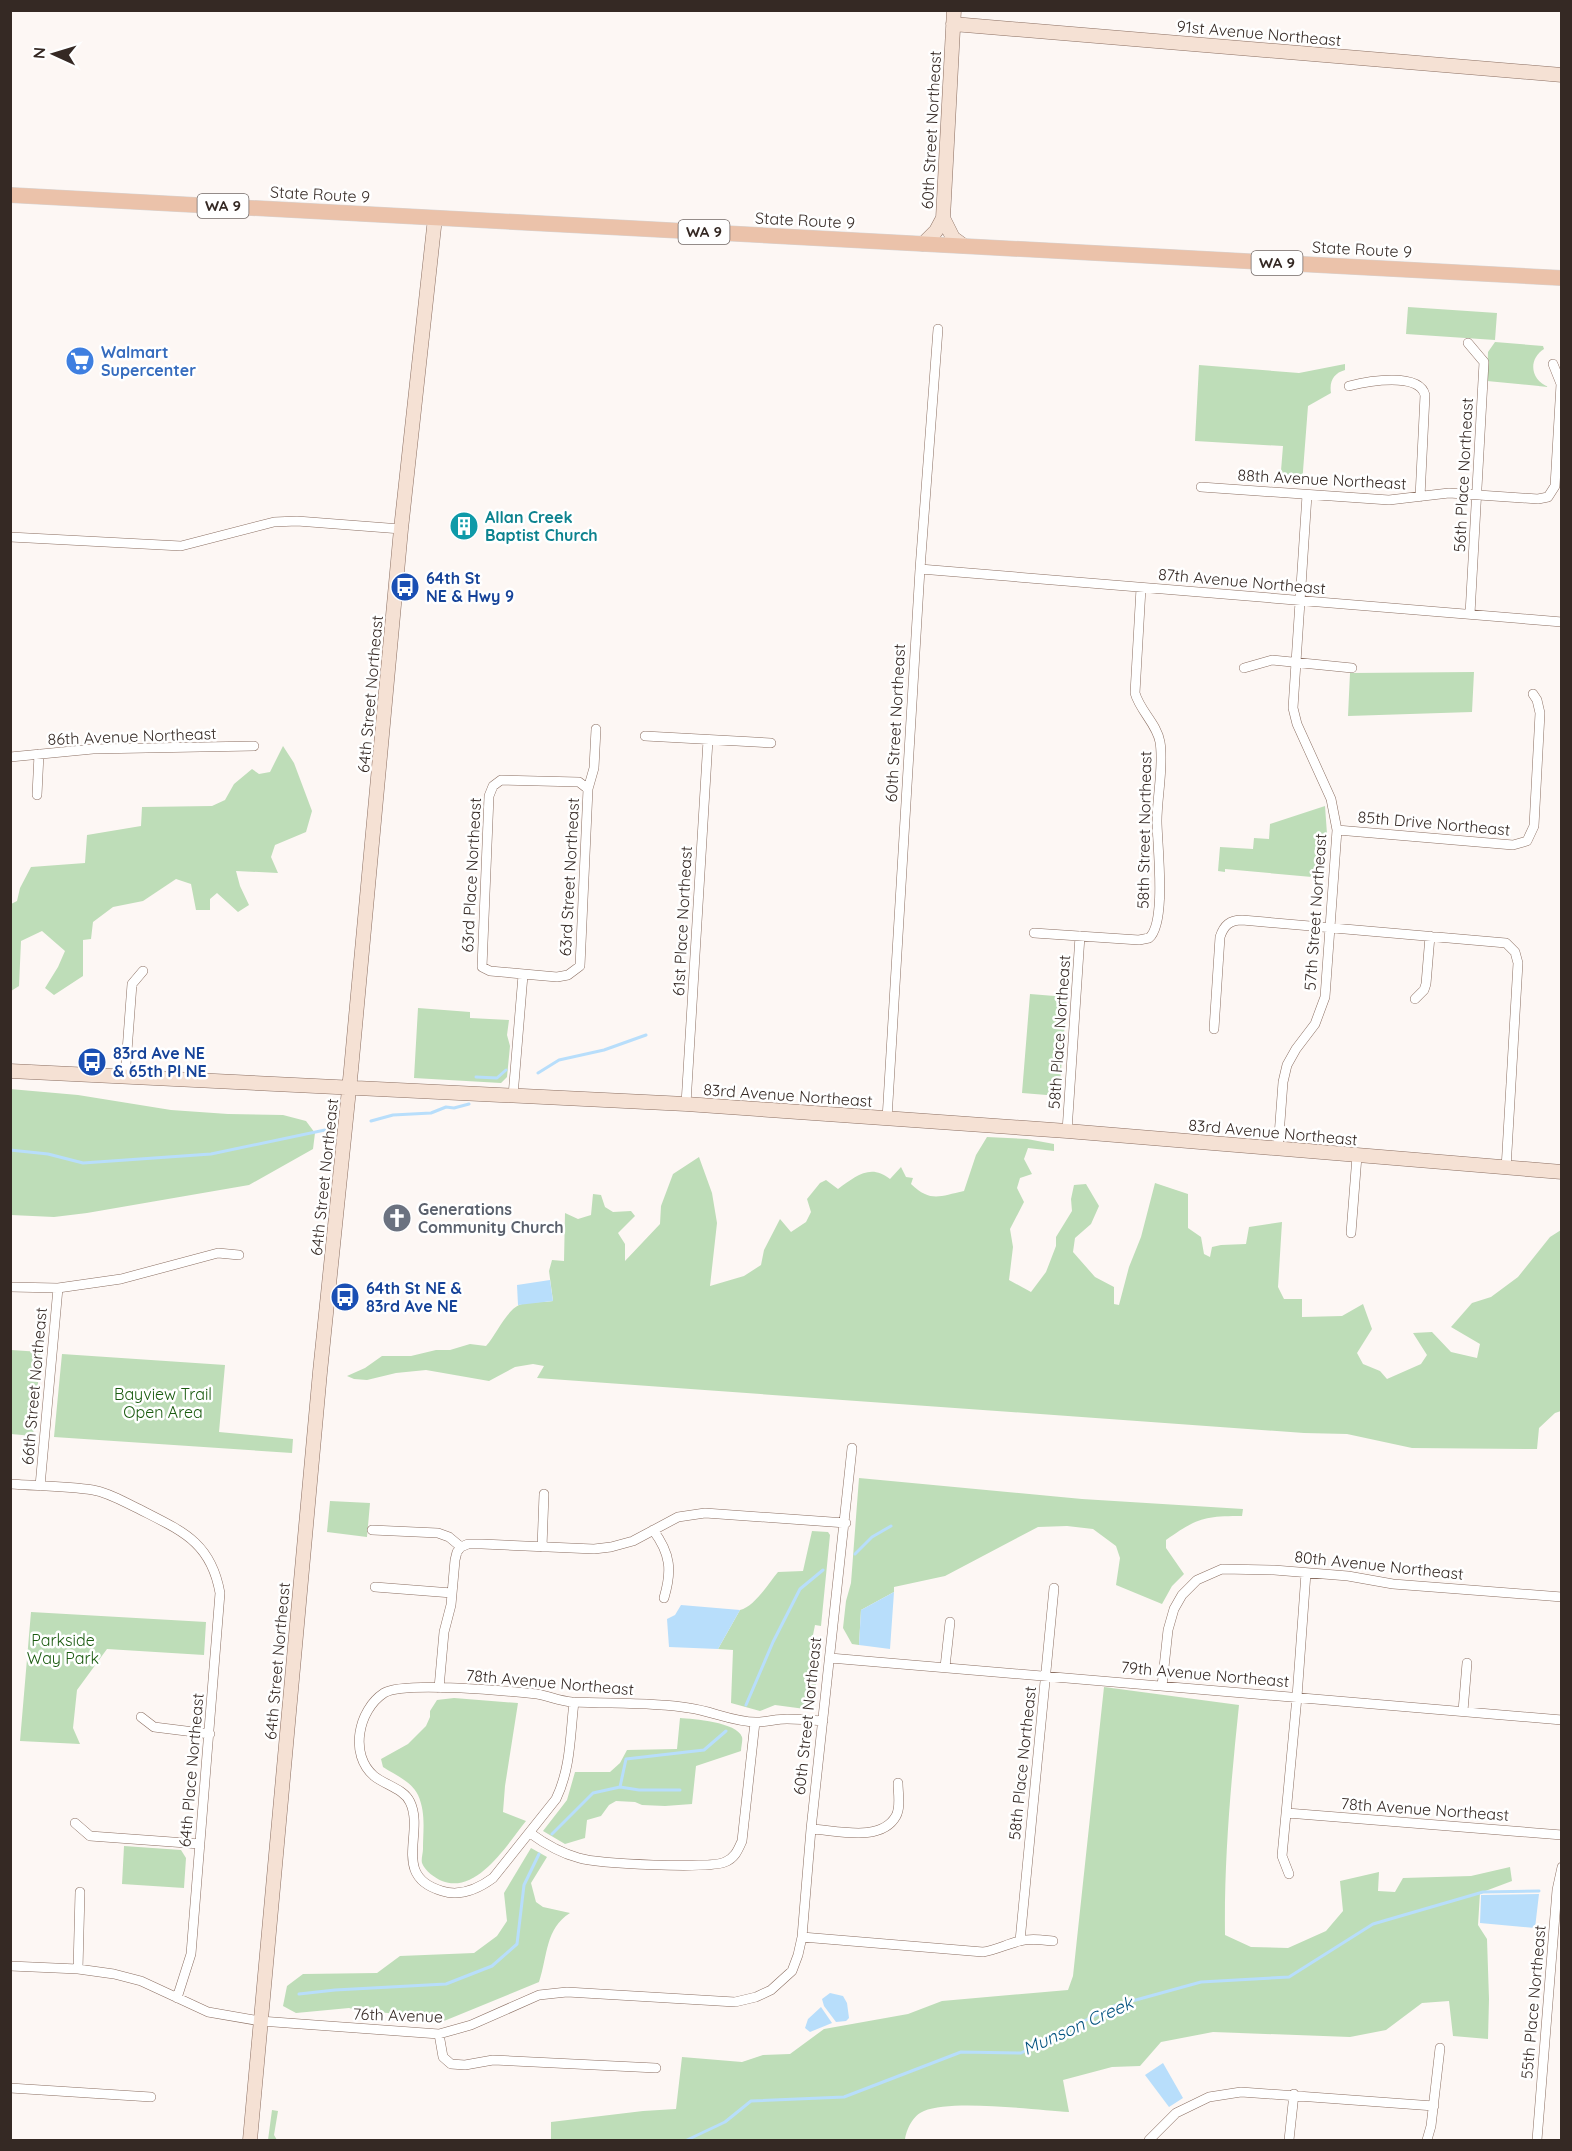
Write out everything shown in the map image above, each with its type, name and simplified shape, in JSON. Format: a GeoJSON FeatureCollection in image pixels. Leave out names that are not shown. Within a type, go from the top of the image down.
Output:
{"type":"FeatureCollection","features":[{"type":"Feature","properties":{"kind":"main road","name":"State Route 9"},"geometry":{"type":"LineString","coordinates":[[10,195],[1562,278]]}},
{"type":"Feature","properties":{"kind":"street","name":"91st Avenue Northeast"},"geometry":{"type":"LineString","coordinates":[[954,17],[1562,75]]}},
{"type":"Feature","properties":{"kind":"street","name":"60th Street Northeast"},"geometry":{"type":"LineString","coordinates":[[923,244],[936,231],[943,218],[954,17]]}},
{"type":"Feature","properties":{"kind":"street","name":"64th Street Northeast"},"geometry":{"type":"LineString","coordinates":[[250,2140],[320,1372],[401,529],[435,218]]}},
{"type":"Feature","properties":{"kind":"street"},"geometry":{"type":"LineString","coordinates":[[943,218],[953,238],[964,246]]}},
{"type":"Feature","properties":{"kind":"street","name":"60th Street Northeast"},"geometry":{"type":"LineString","coordinates":[[887,1119],[920,569],[938,329]]}},
{"type":"Feature","properties":{"kind":"street","name":"56th Place Northeast"},"geometry":{"type":"LineString","coordinates":[[1468,343],[1484,362],[1470,614]]}},
{"type":"Feature","properties":{"kind":"street","name":"88th Avenue Northeast"},"geometry":{"type":"LineString","coordinates":[[1201,487],[1389,500],[1436,494],[1538,499],[1548,497],[1555,486],[1561,384],[1553,364]]}},
{"type":"Feature","properties":{"kind":"street"},"geometry":{"type":"LineString","coordinates":[[1349,386],[1379,380],[1409,382],[1421,386],[1425,396],[1420,497]]}},
{"type":"Feature","properties":{"kind":"street","name":"57th Street Northeast"},"geometry":{"type":"LineString","coordinates":[[1278,1149],[1283,1082],[1287,1065],[1315,1024],[1323,1007],[1337,830],[1330,799],[1294,715],[1307,495]]}},
{"type":"Feature","properties":{"kind":"street"},"geometry":{"type":"LineString","coordinates":[[10,537],[181,546],[273,522],[297,521],[401,529]]}},
{"type":"Feature","properties":{"kind":"street","name":"87th Avenue Northeast"},"geometry":{"type":"LineString","coordinates":[[920,569],[1562,622]]}},
{"type":"Feature","properties":{"kind":"street","name":"58th Street Northeast"},"geometry":{"type":"LineString","coordinates":[[1080,936],[1139,940],[1152,935],[1157,924],[1160,868],[1157,820],[1160,748],[1157,733],[1135,693],[1142,588]]}},
{"type":"Feature","properties":{"kind":"street"},"geometry":{"type":"LineString","coordinates":[[1244,668],[1272,660],[1352,668]]}},
{"type":"Feature","properties":{"kind":"street","name":"85th Drive Northeast"},"geometry":{"type":"LineString","coordinates":[[1337,830],[1513,845],[1527,841],[1534,826],[1540,713],[1533,694]]}},
{"type":"Feature","properties":{"kind":"street"},"geometry":{"type":"LineString","coordinates":[[588,789],[594,768],[596,729]]}},
{"type":"Feature","properties":{"kind":"street"},"geometry":{"type":"LineString","coordinates":[[645,736],[771,743]]}},
{"type":"Feature","properties":{"kind":"street","name":"61st Place Northeast"},"geometry":{"type":"LineString","coordinates":[[686,1104],[708,740]]}},
{"type":"Feature","properties":{"kind":"street","name":"86th Avenue Northeast"},"geometry":{"type":"LineString","coordinates":[[10,757],[93,749],[254,746]]}},
{"type":"Feature","properties":{"kind":"street"},"geometry":{"type":"LineString","coordinates":[[37,795],[39,754]]}},
{"type":"Feature","properties":{"kind":"street","name":"63rd Place Northeast"},"geometry":{"type":"LineString","coordinates":[[523,975],[490,971],[482,967],[489,796],[493,786],[501,780],[579,782],[588,789]]}},
{"type":"Feature","properties":{"kind":"street","name":"63rd Street Northeast"},"geometry":{"type":"LineString","coordinates":[[523,975],[557,977],[568,975],[580,966],[588,789]]}},
{"type":"Feature","properties":{"kind":"street"},"geometry":{"type":"LineString","coordinates":[[1214,1029],[1220,937],[1227,924],[1236,920],[1499,941],[1509,945],[1517,956],[1506,1169]]}},
{"type":"Feature","properties":{"kind":"street"},"geometry":{"type":"LineString","coordinates":[[1034,933],[1080,936]]}},
{"type":"Feature","properties":{"kind":"street","name":"58th Place Northeast"},"geometry":{"type":"LineString","coordinates":[[1067,1131],[1080,936]]}},
{"type":"Feature","properties":{"kind":"street"},"geometry":{"type":"LineString","coordinates":[[1415,999],[1424,990],[1426,984],[1430,936]]}},
{"type":"Feature","properties":{"kind":"street"},"geometry":{"type":"LineString","coordinates":[[125,1078],[132,984],[143,971]]}},
{"type":"Feature","properties":{"kind":"street"},"geometry":{"type":"LineString","coordinates":[[513,1096],[523,975]]}},
{"type":"Feature","properties":{"kind":"street","name":"83rd Avenue Northeast"},"geometry":{"type":"LineString","coordinates":[[10,1071],[686,1104],[1067,1131],[1562,1172]]}},
{"type":"Feature","properties":{"kind":"street"},"geometry":{"type":"LineString","coordinates":[[1351,1233],[1357,1156]]}},
{"type":"Feature","properties":{"kind":"street"},"geometry":{"type":"LineString","coordinates":[[10,1287],[58,1288],[121,1279],[218,1253],[238,1255]]}},
{"type":"Feature","properties":{"kind":"street","name":"66th Street Northeast"},"geometry":{"type":"LineString","coordinates":[[40,1486],[58,1288]]}},
{"type":"Feature","properties":{"kind":"street","name":"60th Street Northeast"},"geometry":{"type":"LineString","coordinates":[[781,1982],[792,1971],[802,1937],[852,1448]]}},
{"type":"Feature","properties":{"kind":"street"},"geometry":{"type":"LineString","coordinates":[[10,1484],[40,1486]]}},
{"type":"Feature","properties":{"kind":"street","name":"64th Place Northeast"},"geometry":{"type":"LineString","coordinates":[[40,1486],[94,1491],[113,1496],[180,1529],[201,1547],[212,1564],[220,1593],[191,1954],[177,1998]]}},
{"type":"Feature","properties":{"kind":"street"},"geometry":{"type":"LineString","coordinates":[[542,1547],[544,1494]]}},
{"type":"Feature","properties":{"kind":"street"},"geometry":{"type":"LineString","coordinates":[[439,1688],[444,1632],[452,1593],[455,1560],[461,1547],[475,1544],[594,1549],[610,1547],[633,1541],[684,1515],[705,1513],[846,1522]]}},
{"type":"Feature","properties":{"kind":"street"},"geometry":{"type":"LineString","coordinates":[[372,1530],[438,1533],[449,1537],[461,1547]]}},
{"type":"Feature","properties":{"kind":"street"},"geometry":{"type":"LineString","coordinates":[[653,1530],[663,1545],[670,1577],[663,1598]]}},
{"type":"Feature","properties":{"kind":"street","name":"80th Avenue Northeast"},"geometry":{"type":"LineString","coordinates":[[1162,1686],[1170,1619],[1182,1595],[1197,1580],[1213,1572],[1231,1568],[1348,1576],[1393,1584],[1562,1597]]}},
{"type":"Feature","properties":{"kind":"street"},"geometry":{"type":"LineString","coordinates":[[1289,1874],[1282,1856],[1306,1573]]}},
{"type":"Feature","properties":{"kind":"street"},"geometry":{"type":"LineString","coordinates":[[375,1587],[452,1593]]}},
{"type":"Feature","properties":{"kind":"street","name":"58th Place Northeast"},"geometry":{"type":"LineString","coordinates":[[1020,1941],[1054,1588]]}},
{"type":"Feature","properties":{"kind":"street"},"geometry":{"type":"LineString","coordinates":[[945,1667],[950,1622]]}},
{"type":"Feature","properties":{"kind":"street","name":"79th Avenue Northeast"},"geometry":{"type":"LineString","coordinates":[[830,1658],[1562,1720]]}},
{"type":"Feature","properties":{"kind":"street"},"geometry":{"type":"LineString","coordinates":[[1463,1711],[1467,1663]]}},
{"type":"Feature","properties":{"kind":"street","name":"78th Avenue Northeast"},"geometry":{"type":"LineString","coordinates":[[530,1833],[493,1878],[480,1887],[460,1893],[446,1892],[434,1889],[423,1881],[415,1868],[411,1854],[414,1821],[409,1800],[402,1793],[372,1775],[363,1762],[359,1745],[364,1718],[382,1694],[408,1687],[540,1694],[561,1701],[690,1708],[755,1722],[787,1719],[823,1721]]}},
{"type":"Feature","properties":{"kind":"street"},"geometry":{"type":"LineString","coordinates":[[574,1702],[564,1784],[530,1833],[563,1853],[594,1861],[704,1866],[732,1858],[738,1851],[744,1828],[755,1722]]}},
{"type":"Feature","properties":{"kind":"street"},"geometry":{"type":"LineString","coordinates":[[141,1717],[154,1727],[210,1734]]}},
{"type":"Feature","properties":{"kind":"street"},"geometry":{"type":"LineString","coordinates":[[812,1829],[876,1832],[887,1828],[897,1815],[898,1783]]}},
{"type":"Feature","properties":{"kind":"street","name":"78th Avenue Northeast"},"geometry":{"type":"LineString","coordinates":[[1287,1813],[1562,1835]]}},
{"type":"Feature","properties":{"kind":"street"},"geometry":{"type":"LineString","coordinates":[[75,1823],[90,1836],[200,1844]]}},
{"type":"Feature","properties":{"kind":"street","name":"55th Place Northeast"},"geometry":{"type":"LineString","coordinates":[[1537,2140],[1557,1890],[1562,1867]]}},
{"type":"Feature","properties":{"kind":"street"},"geometry":{"type":"LineString","coordinates":[[78,1969],[80,1892]]}},
{"type":"Feature","properties":{"kind":"street"},"geometry":{"type":"LineString","coordinates":[[802,1937],[983,1952],[1020,1941],[1036,1939],[1053,1941]]}},
{"type":"Feature","properties":{"kind":"street","name":"76th Avenue"},"geometry":{"type":"LineString","coordinates":[[10,1966],[78,1969],[114,1974],[141,1981],[208,2012],[260,2021],[439,2034],[465,2027],[549,1992],[735,2002],[756,1997],[781,1982]]}},
{"type":"Feature","properties":{"kind":"street"},"geometry":{"type":"LineString","coordinates":[[439,2034],[443,2057],[451,2064],[465,2065],[493,2060],[656,2068]]}},
{"type":"Feature","properties":{"kind":"street"},"geometry":{"type":"LineString","coordinates":[[1427,2140],[1434,2106],[1440,2048]]}},
{"type":"Feature","properties":{"kind":"street"},"geometry":{"type":"LineString","coordinates":[[10,2088],[151,2097]]}},
{"type":"Feature","properties":{"kind":"street"},"geometry":{"type":"LineString","coordinates":[[1149,2140],[1176,2113],[1202,2100],[1222,2094],[1255,2091],[1434,2106]]}},
{"type":"Feature","properties":{"kind":"street"},"geometry":{"type":"LineString","coordinates":[[1290,2140],[1294,2094]]}},
{"type":"Feature","properties":{"kind":"green space"},"geometry":{"type":"Polygon","coordinates":[[[1408,307],[1497,313],[1495,340],[1406,334],[1408,307]]]}},
{"type":"Feature","properties":{"kind":"green space"},"geometry":{"type":"Polygon","coordinates":[[[1495,342],[1543,346],[1544,349],[1535,358],[1533,369],[1538,380],[1549,387],[1487,381],[1488,352],[1495,342]]]}},
{"type":"Feature","properties":{"kind":"green space"},"geometry":{"type":"Polygon","coordinates":[[[1345,364],[1345,370],[1333,378],[1331,393],[1308,406],[1302,484],[1280,483],[1283,446],[1195,441],[1199,365],[1299,373],[1345,364]]]}},
{"type":"Feature","properties":{"kind":"green space"},"geometry":{"type":"Polygon","coordinates":[[[1474,672],[1472,712],[1348,716],[1350,673],[1474,672]]]}},
{"type":"Feature","properties":{"kind":"green space"},"geometry":{"type":"Polygon","coordinates":[[[283,746],[294,763],[312,811],[306,832],[275,845],[271,857],[278,873],[236,871],[249,905],[238,912],[217,893],[210,899],[210,910],[196,910],[191,884],[176,879],[143,901],[113,907],[93,922],[91,939],[83,940],[83,976],[54,995],[45,988],[65,951],[42,931],[21,941],[19,986],[11,991],[11,904],[17,901],[20,888],[31,867],[85,863],[87,835],[141,826],[142,807],[212,806],[225,800],[234,784],[252,769],[259,774],[270,772],[283,746]]]}},
{"type":"Feature","properties":{"kind":"green space"},"geometry":{"type":"Polygon","coordinates":[[[1325,806],[1327,834],[1323,878],[1225,869],[1225,872],[1218,871],[1220,847],[1253,849],[1254,838],[1269,839],[1270,824],[1325,806]]]}},
{"type":"Feature","properties":{"kind":"green space"},"geometry":{"type":"Polygon","coordinates":[[[1030,994],[1067,997],[1059,1096],[1022,1093],[1030,994]]]}},
{"type":"Feature","properties":{"kind":"green space"},"geometry":{"type":"Polygon","coordinates":[[[418,1008],[470,1012],[470,1018],[509,1020],[507,1035],[510,1046],[507,1077],[501,1083],[414,1078],[418,1008]]]}},
{"type":"Feature","properties":{"kind":"green space"},"geometry":{"type":"Polygon","coordinates":[[[10,1089],[78,1095],[171,1110],[283,1115],[306,1121],[315,1133],[313,1149],[249,1185],[87,1213],[54,1217],[11,1215],[10,1089]]]}},
{"type":"Feature","properties":{"kind":"green space"},"geometry":{"type":"Polygon","coordinates":[[[987,1137],[1027,1139],[1054,1144],[1054,1151],[1028,1148],[1024,1159],[1032,1174],[1020,1178],[1017,1188],[1024,1202],[1010,1229],[1013,1247],[1009,1280],[1031,1292],[1046,1272],[1056,1246],[1056,1237],[1072,1211],[1071,1199],[1074,1185],[1086,1184],[1099,1206],[1091,1224],[1075,1238],[1073,1252],[1095,1277],[1114,1287],[1114,1304],[1119,1305],[1129,1267],[1141,1237],[1155,1183],[1188,1194],[1188,1228],[1201,1237],[1204,1254],[1210,1257],[1212,1247],[1246,1244],[1249,1227],[1282,1222],[1278,1287],[1284,1299],[1302,1299],[1302,1317],[1342,1316],[1363,1304],[1372,1329],[1357,1353],[1363,1364],[1380,1371],[1387,1379],[1421,1364],[1427,1355],[1413,1333],[1432,1332],[1451,1352],[1477,1358],[1480,1344],[1451,1327],[1472,1303],[1491,1297],[1518,1277],[1550,1237],[1561,1230],[1561,1411],[1555,1413],[1539,1428],[1537,1449],[1412,1448],[1347,1434],[1304,1433],[537,1378],[544,1366],[533,1364],[515,1367],[489,1381],[426,1370],[396,1373],[367,1380],[347,1376],[365,1368],[382,1356],[411,1356],[436,1350],[450,1350],[470,1344],[486,1346],[514,1308],[527,1303],[553,1301],[549,1271],[552,1260],[564,1261],[565,1213],[578,1219],[591,1215],[593,1194],[601,1195],[605,1207],[613,1212],[631,1211],[635,1216],[618,1233],[625,1244],[625,1261],[660,1224],[661,1206],[673,1174],[699,1157],[712,1193],[717,1223],[710,1286],[744,1276],[761,1265],[764,1250],[780,1219],[791,1232],[806,1222],[811,1212],[807,1199],[820,1183],[826,1180],[838,1189],[857,1176],[869,1172],[883,1174],[890,1179],[901,1167],[906,1177],[913,1178],[911,1184],[924,1194],[942,1196],[964,1191],[976,1155],[987,1137]]]}},
{"type":"Feature","properties":{"kind":"green space"},"geometry":{"type":"Polygon","coordinates":[[[11,1350],[41,1352],[33,1436],[11,1434],[11,1350]]]}},
{"type":"Feature","properties":{"kind":"green space","name":"Bayview Trail Open Area"},"geometry":{"type":"Polygon","coordinates":[[[62,1354],[225,1365],[219,1432],[293,1439],[292,1453],[54,1437],[62,1354]]]}},
{"type":"Feature","properties":{"kind":"green space"},"geometry":{"type":"Polygon","coordinates":[[[859,1478],[1082,1499],[1243,1509],[1242,1516],[1201,1520],[1166,1540],[1166,1548],[1184,1574],[1172,1586],[1162,1604],[1116,1585],[1120,1558],[1116,1546],[1093,1529],[1067,1526],[1038,1527],[945,1576],[894,1587],[894,1592],[861,1610],[859,1645],[852,1644],[843,1628],[851,1583],[859,1478]]]}},
{"type":"Feature","properties":{"kind":"green space"},"geometry":{"type":"Polygon","coordinates":[[[330,1501],[370,1503],[367,1537],[327,1532],[330,1501]]]}},
{"type":"Feature","properties":{"kind":"green space"},"geometry":{"type":"Polygon","coordinates":[[[812,1531],[828,1532],[830,1535],[821,1626],[815,1625],[809,1655],[819,1657],[814,1700],[805,1709],[775,1705],[760,1711],[731,1703],[733,1650],[718,1649],[740,1610],[756,1599],[778,1572],[803,1571],[812,1531]]]}},
{"type":"Feature","properties":{"kind":"green space","name":"Parkside Way Park"},"geometry":{"type":"Polygon","coordinates":[[[31,1612],[206,1622],[204,1655],[107,1649],[77,1690],[73,1728],[80,1744],[20,1741],[31,1612]]]}},
{"type":"Feature","properties":{"kind":"green space"},"geometry":{"type":"Polygon","coordinates":[[[1104,1687],[1239,1705],[1229,1820],[1225,1935],[1251,1947],[1288,1948],[1326,1931],[1343,1911],[1340,1881],[1379,1872],[1378,1891],[1395,1892],[1403,1878],[1471,1876],[1510,1867],[1512,1881],[1480,1893],[1478,1925],[1487,1939],[1488,2039],[1453,2036],[1449,2001],[1422,2003],[1386,2030],[1350,2037],[1213,2032],[1161,2042],[1140,2066],[1112,2067],[1063,2080],[1069,2112],[973,2106],[937,2108],[924,2111],[913,2119],[905,2140],[551,2140],[551,2122],[676,2109],[682,2057],[742,2062],[763,2055],[790,2054],[824,2029],[908,2014],[942,2001],[1068,1990],[1073,1976],[1104,1687]]]}},
{"type":"Feature","properties":{"kind":"green space"},"geometry":{"type":"Polygon","coordinates":[[[454,1698],[518,1703],[503,1812],[526,1821],[501,1853],[479,1874],[467,1881],[455,1883],[439,1880],[423,1866],[424,1828],[421,1802],[415,1790],[407,1782],[383,1767],[381,1759],[408,1744],[426,1726],[430,1711],[437,1700],[454,1698]]]}},
{"type":"Feature","properties":{"kind":"green space"},"geometry":{"type":"Polygon","coordinates":[[[680,1718],[724,1725],[738,1732],[742,1737],[741,1751],[696,1766],[692,1804],[665,1806],[616,1801],[609,1805],[601,1816],[587,1820],[585,1838],[565,1844],[543,1831],[567,1800],[575,1772],[610,1772],[620,1763],[627,1750],[677,1749],[680,1718]]]}},
{"type":"Feature","properties":{"kind":"green space"},"geometry":{"type":"Polygon","coordinates":[[[124,1846],[181,1850],[186,1858],[184,1888],[122,1884],[124,1846]]]}},
{"type":"Feature","properties":{"kind":"green space"},"geometry":{"type":"Polygon","coordinates":[[[531,1848],[547,1857],[531,1883],[536,1902],[543,1907],[570,1913],[556,1927],[548,1943],[539,1982],[444,2021],[349,2008],[296,2013],[283,2006],[287,1986],[303,1974],[377,1973],[400,1956],[474,1953],[497,1936],[507,1921],[504,1893],[531,1848]]]}},
{"type":"Feature","properties":{"kind":"green space"},"geometry":{"type":"Polygon","coordinates":[[[272,2110],[278,2111],[274,2135],[277,2140],[268,2140],[272,2110]]]}},
{"type":"Feature","properties":{"kind":"water"},"geometry":{"type":"Polygon","coordinates":[[[550,1280],[553,1301],[518,1305],[517,1285],[550,1280]]]}},
{"type":"Feature","properties":{"kind":"water"},"geometry":{"type":"Polygon","coordinates":[[[894,1592],[890,1649],[859,1645],[861,1610],[894,1592]]]}},
{"type":"Feature","properties":{"kind":"water"},"geometry":{"type":"Polygon","coordinates":[[[681,1605],[740,1610],[718,1649],[669,1647],[667,1619],[675,1615],[681,1605]]]}},
{"type":"Feature","properties":{"kind":"water"},"geometry":{"type":"Polygon","coordinates":[[[1539,1894],[1535,1928],[1480,1923],[1481,1895],[1539,1894]]]}},
{"type":"Feature","properties":{"kind":"water"},"geometry":{"type":"Polygon","coordinates":[[[830,1993],[843,1996],[847,2003],[849,2018],[846,2021],[836,2022],[824,2006],[822,1999],[830,1993]]]}},
{"type":"Feature","properties":{"kind":"water"},"geometry":{"type":"Polygon","coordinates":[[[821,2007],[832,2023],[810,2032],[805,2028],[808,2019],[821,2007]]]}},
{"type":"Feature","properties":{"kind":"water"},"geometry":{"type":"Polygon","coordinates":[[[1163,2063],[1183,2098],[1169,2107],[1145,2075],[1163,2063]]]}},
{"type":"Feature","properties":{"kind":"waterway"},"geometry":{"type":"LineString","coordinates":[[538,1073],[559,1060],[604,1050],[646,1035]]}},
{"type":"Feature","properties":{"kind":"waterway"},"geometry":{"type":"LineString","coordinates":[[476,1077],[497,1078],[506,1070]]}},
{"type":"Feature","properties":{"kind":"waterway"},"geometry":{"type":"LineString","coordinates":[[371,1121],[393,1115],[431,1113],[446,1107],[454,1108],[469,1104]]}},
{"type":"Feature","properties":{"kind":"waterway"},"geometry":{"type":"LineString","coordinates":[[10,1150],[48,1154],[83,1163],[211,1154],[325,1130]]}},
{"type":"Feature","properties":{"kind":"waterway"},"geometry":{"type":"LineString","coordinates":[[855,1554],[872,1537],[891,1526]]}},
{"type":"Feature","properties":{"kind":"waterway"},"geometry":{"type":"LineString","coordinates":[[746,1705],[773,1642],[800,1589],[823,1570]]}},
{"type":"Feature","properties":{"kind":"waterway"},"geometry":{"type":"LineString","coordinates":[[552,1834],[593,1793],[620,1787],[626,1759],[704,1750],[726,1731]]}},
{"type":"Feature","properties":{"kind":"waterway"},"geometry":{"type":"LineString","coordinates":[[620,1787],[639,1790],[680,1790]]}},
{"type":"Feature","properties":{"kind":"waterway"},"geometry":{"type":"LineString","coordinates":[[299,1994],[446,1984],[492,1966],[517,1944],[524,1885],[539,1854]]}},
{"type":"Feature","properties":{"kind":"waterway","name":"Munson Creek"},"geometry":{"type":"LineString","coordinates":[[687,2140],[725,2122],[751,2101],[844,2097],[961,2052],[1021,2053],[1114,2006],[1201,1982],[1289,1977],[1373,1924],[1483,1892],[1539,1891]]}},
{"type":"Feature","properties":{"kind":"place","name":"Walmart Supercenter"},"geometry":{"type":"Point","coordinates":[80,361]}},
{"type":"Feature","properties":{"kind":"place","name":"Allan Creek Baptist Church"},"geometry":{"type":"Point","coordinates":[464,526]}},
{"type":"Feature","properties":{"kind":"place","name":"64th St NE & Hwy 9"},"geometry":{"type":"Point","coordinates":[405,587]}},
{"type":"Feature","properties":{"kind":"place","name":"83rd Ave NE & 65th Pl NE"},"geometry":{"type":"Point","coordinates":[92,1062]}},
{"type":"Feature","properties":{"kind":"place","name":"Generations Community Church"},"geometry":{"type":"Point","coordinates":[397,1218]}},
{"type":"Feature","properties":{"kind":"place","name":"64th St NE & 83rd Ave NE"},"geometry":{"type":"Point","coordinates":[345,1297]}}]}
